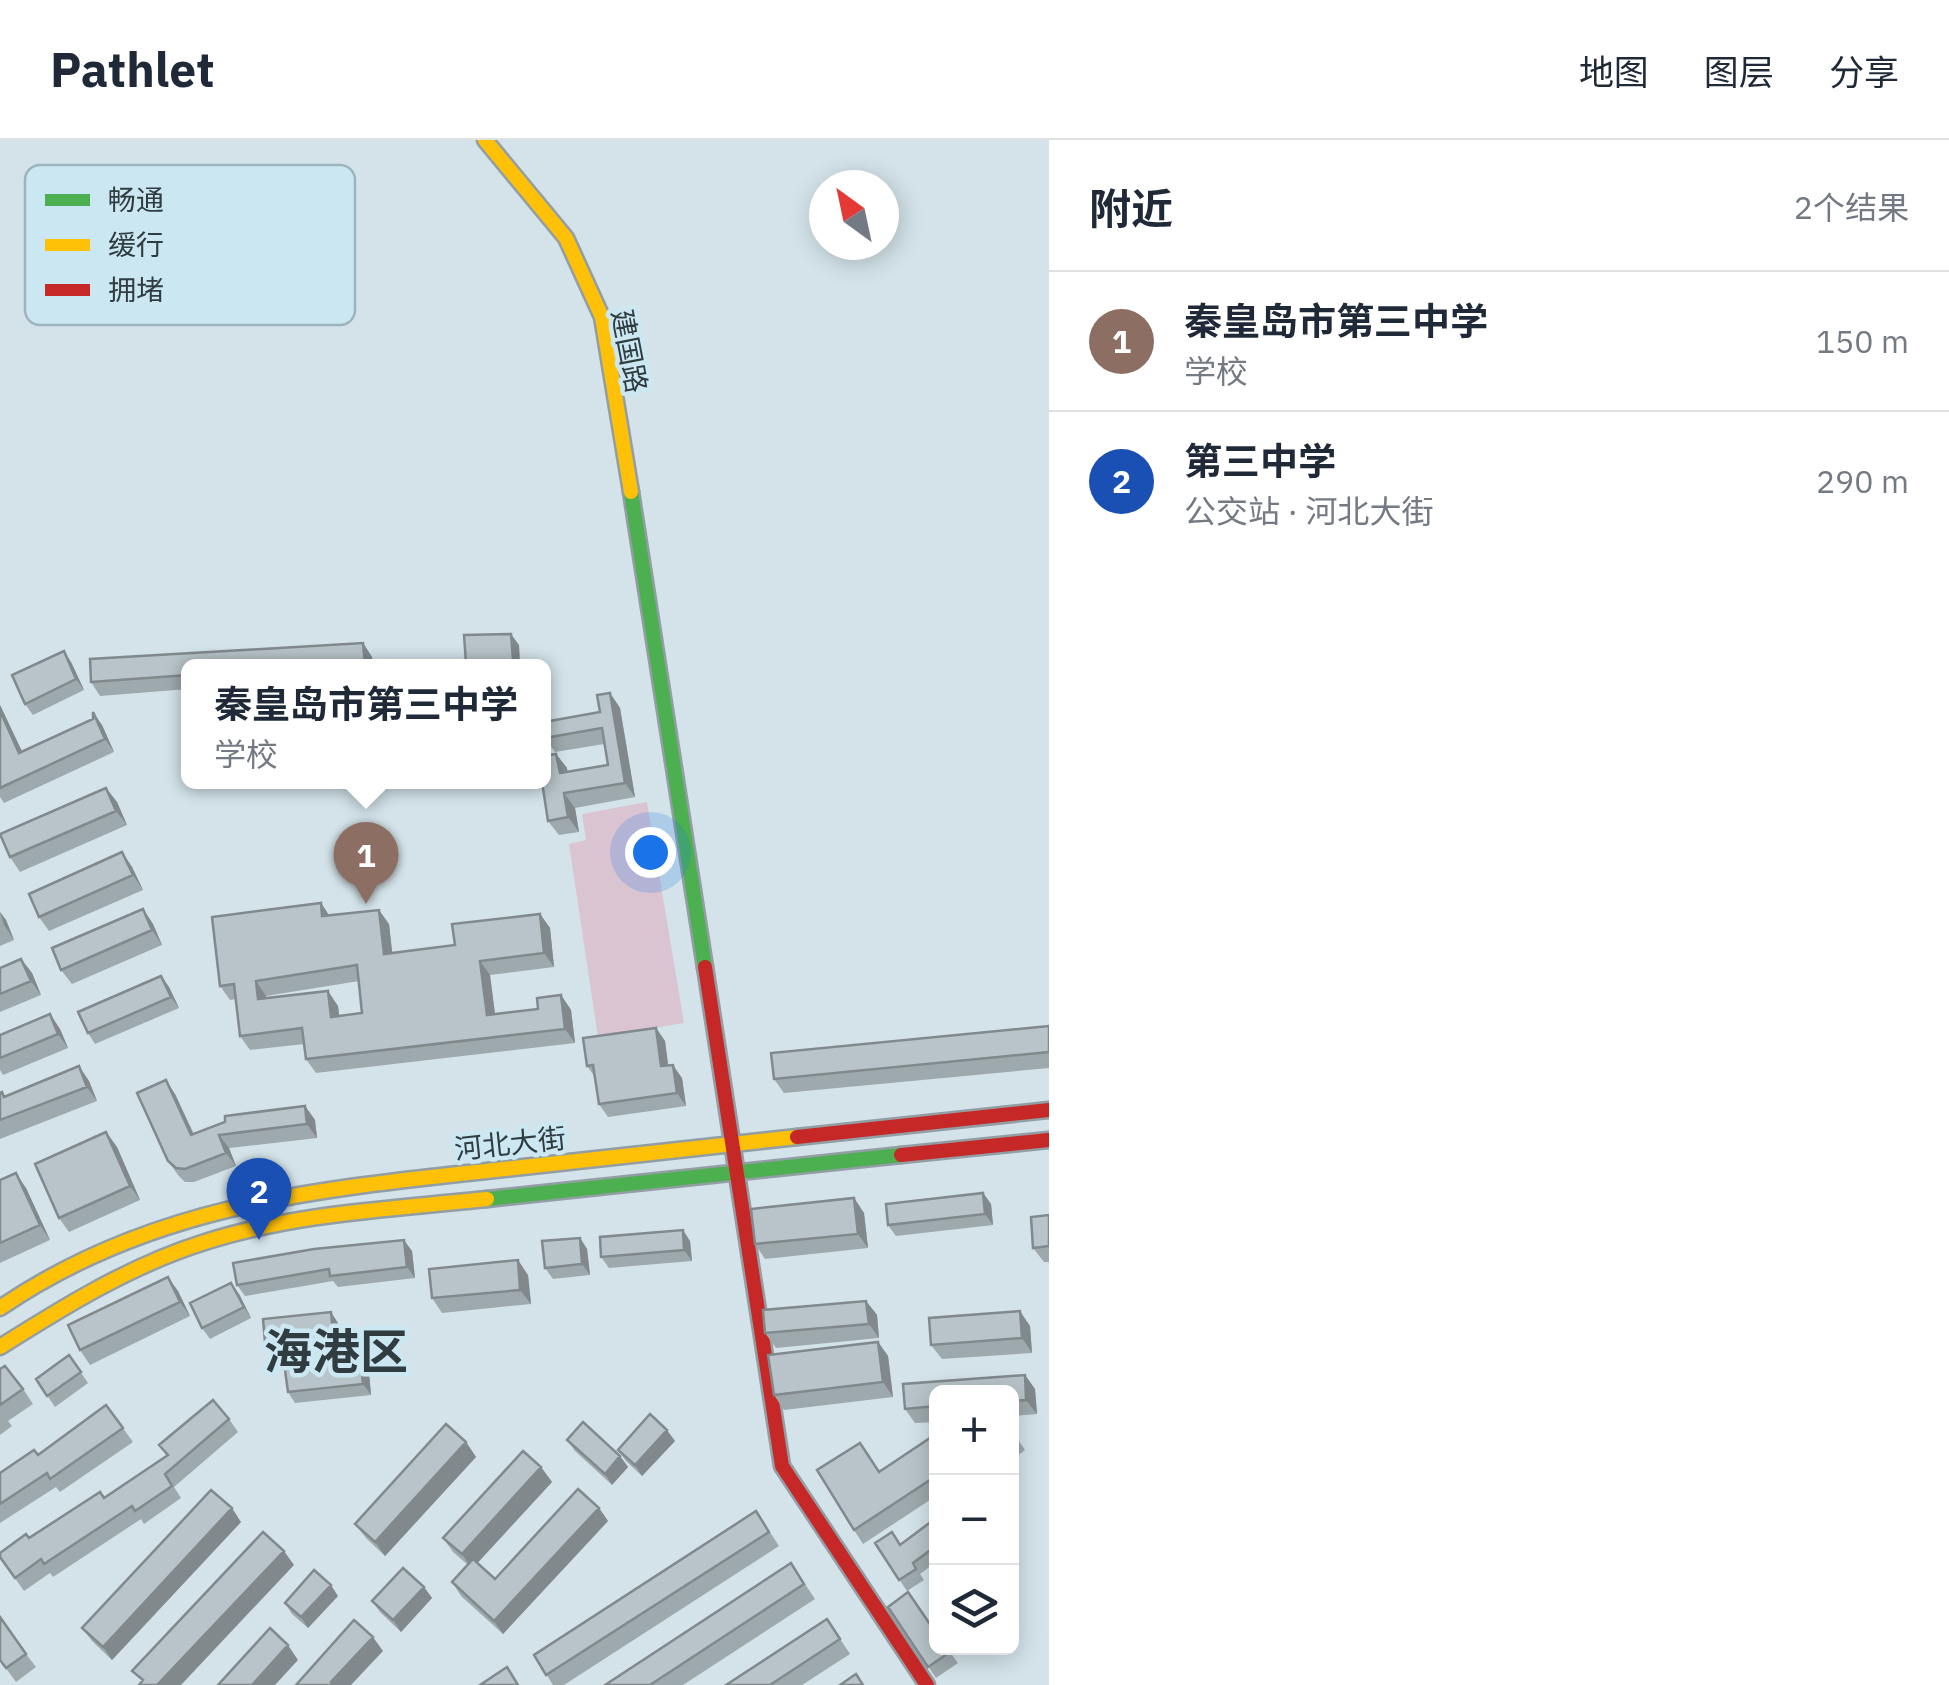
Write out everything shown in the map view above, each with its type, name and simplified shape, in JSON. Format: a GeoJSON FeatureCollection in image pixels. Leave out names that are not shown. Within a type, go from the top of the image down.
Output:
{"type":"FeatureCollection","features":[{"type":"Feature","properties":{"kind":"main road","name":"建国路"},"geometry":{"type":"LineString","coordinates":[[485,140],[566,238],[602,317],[782,1466],[928,1685]]}},
{"type":"Feature","properties":{"kind":"main road","name":"河北大街"},"geometry":{"type":"LineString","coordinates":[[0,1308],[76,1262],[157,1227],[247,1201],[1049,1110]]}},
{"type":"Feature","properties":{"kind":"main road"},"geometry":{"type":"LineString","coordinates":[[0,1346],[88,1291],[204,1242],[324,1216],[1049,1140]]}},
{"type":"Feature","properties":{"kind":"shaded area"},"geometry":{"type":"Polygon","coordinates":[[[647,802],[684,1023],[598,1037],[569,844],[586,840],[582,814],[647,802]]]}},
{"type":"Feature","properties":{"kind":"building"},"geometry":{"type":"Polygon","coordinates":[[[511,634],[513,659],[466,659],[464,635],[511,634]]]}},
{"type":"Feature","properties":{"kind":"building"},"geometry":{"type":"Polygon","coordinates":[[[363,643],[364,659],[181,659],[181,676],[91,682],[90,659],[363,643]]]}},
{"type":"Feature","properties":{"kind":"building"},"geometry":{"type":"Polygon","coordinates":[[[64,651],[76,679],[25,704],[12,675],[64,651]]]}},
{"type":"Feature","properties":{"kind":"building"},"geometry":{"type":"Polygon","coordinates":[[[610,693],[625,783],[564,793],[568,817],[548,821],[543,789],[551,789],[551,755],[556,754],[560,773],[608,765],[602,728],[551,737],[551,721],[600,712],[597,695],[610,693]]]}},
{"type":"Feature","properties":{"kind":"building"},"geometry":{"type":"Polygon","coordinates":[[[0,711],[19,753],[93,719],[93,712],[105,739],[0,788],[0,711]]]}},
{"type":"Feature","properties":{"kind":"building"},"geometry":{"type":"Polygon","coordinates":[[[106,788],[116,811],[10,857],[0,834],[106,788]]]}},
{"type":"Feature","properties":{"kind":"building"},"geometry":{"type":"Polygon","coordinates":[[[122,852],[133,875],[39,917],[29,894],[122,852]]]}},
{"type":"Feature","properties":{"kind":"building"},"geometry":{"type":"Polygon","coordinates":[[[321,903],[322,916],[379,910],[384,954],[455,945],[452,924],[540,914],[544,953],[480,961],[487,1015],[538,1009],[537,998],[561,995],[565,1029],[306,1059],[302,1028],[240,1036],[234,984],[220,986],[212,917],[321,903]],[[357,965],[256,981],[258,999],[328,991],[331,1017],[362,1013],[357,965]]]}},
{"type":"Feature","properties":{"kind":"building"},"geometry":{"type":"Polygon","coordinates":[[[143,909],[152,930],[61,970],[52,948],[143,909]]]}},
{"type":"Feature","properties":{"kind":"building"},"geometry":{"type":"Polygon","coordinates":[[[21,959],[31,981],[0,994],[0,968],[21,959]]]}},
{"type":"Feature","properties":{"kind":"building"},"geometry":{"type":"Polygon","coordinates":[[[161,976],[171,997],[88,1033],[78,1012],[161,976]]]}},
{"type":"Feature","properties":{"kind":"building"},"geometry":{"type":"Polygon","coordinates":[[[50,1014],[58,1034],[0,1058],[0,1035],[50,1014]]]}},
{"type":"Feature","properties":{"kind":"building"},"geometry":{"type":"Polygon","coordinates":[[[1049,1026],[1049,1052],[774,1079],[771,1053],[1049,1026]]]}},
{"type":"Feature","properties":{"kind":"building"},"geometry":{"type":"Polygon","coordinates":[[[656,1028],[661,1066],[673,1065],[677,1093],[599,1104],[593,1065],[587,1066],[583,1038],[656,1028]]]}},
{"type":"Feature","properties":{"kind":"building"},"geometry":{"type":"Polygon","coordinates":[[[79,1066],[87,1087],[0,1120],[0,1093],[4,1097],[79,1066]]]}},
{"type":"Feature","properties":{"kind":"building"},"geometry":{"type":"Polygon","coordinates":[[[166,1080],[191,1135],[225,1122],[225,1116],[305,1106],[307,1124],[219,1135],[226,1153],[185,1169],[176,1168],[168,1161],[137,1093],[166,1080]]]}},
{"type":"Feature","properties":{"kind":"building"},"geometry":{"type":"Polygon","coordinates":[[[106,1132],[130,1186],[59,1218],[35,1164],[106,1132]]]}},
{"type":"Feature","properties":{"kind":"building"},"geometry":{"type":"Polygon","coordinates":[[[16,1173],[40,1225],[0,1243],[0,1180],[16,1173]]]}},
{"type":"Feature","properties":{"kind":"building"},"geometry":{"type":"Polygon","coordinates":[[[983,1193],[985,1214],[888,1225],[886,1204],[983,1193]]]}},
{"type":"Feature","properties":{"kind":"building"},"geometry":{"type":"Polygon","coordinates":[[[854,1198],[858,1234],[755,1244],[751,1209],[854,1198]]]}},
{"type":"Feature","properties":{"kind":"building"},"geometry":{"type":"Polygon","coordinates":[[[1049,1215],[1049,1246],[1033,1248],[1031,1217],[1049,1215]]]}},
{"type":"Feature","properties":{"kind":"building"},"geometry":{"type":"Polygon","coordinates":[[[683,1230],[684,1250],[601,1257],[600,1237],[683,1230]]]}},
{"type":"Feature","properties":{"kind":"building"},"geometry":{"type":"Polygon","coordinates":[[[580,1238],[582,1264],[545,1268],[542,1241],[580,1238]]]}},
{"type":"Feature","properties":{"kind":"building"},"geometry":{"type":"Polygon","coordinates":[[[404,1240],[407,1267],[330,1276],[329,1269],[237,1285],[233,1263],[314,1249],[404,1240]]]}},
{"type":"Feature","properties":{"kind":"building"},"geometry":{"type":"Polygon","coordinates":[[[518,1260],[520,1290],[432,1298],[429,1269],[518,1260]]]}},
{"type":"Feature","properties":{"kind":"building"},"geometry":{"type":"Polygon","coordinates":[[[168,1277],[180,1302],[80,1350],[68,1325],[168,1277]]]}},
{"type":"Feature","properties":{"kind":"building"},"geometry":{"type":"Polygon","coordinates":[[[231,1283],[244,1307],[202,1328],[190,1303],[231,1283]]]}},
{"type":"Feature","properties":{"kind":"building"},"geometry":{"type":"Polygon","coordinates":[[[866,1301],[869,1324],[765,1333],[763,1310],[866,1301]]]}},
{"type":"Feature","properties":{"kind":"building"},"geometry":{"type":"Polygon","coordinates":[[[1020,1311],[1022,1338],[931,1345],[929,1318],[1020,1311]]]}},
{"type":"Feature","properties":{"kind":"building"},"geometry":{"type":"Polygon","coordinates":[[[331,1312],[333,1334],[265,1342],[263,1319],[331,1312]]]}},
{"type":"Feature","properties":{"kind":"building"},"geometry":{"type":"Polygon","coordinates":[[[878,1342],[883,1382],[774,1395],[768,1355],[878,1342]]]}},
{"type":"Feature","properties":{"kind":"building"},"geometry":{"type":"Polygon","coordinates":[[[69,1355],[81,1372],[47,1396],[36,1379],[69,1355]]]}},
{"type":"Feature","properties":{"kind":"building"},"geometry":{"type":"Polygon","coordinates":[[[361,1362],[363,1384],[288,1392],[285,1370],[361,1362]]]}},
{"type":"Feature","properties":{"kind":"building"},"geometry":{"type":"Polygon","coordinates":[[[5,1366],[23,1389],[0,1405],[0,1369],[5,1366]]]}},
{"type":"Feature","properties":{"kind":"building"},"geometry":{"type":"Polygon","coordinates":[[[1025,1375],[1026,1400],[1019,1400],[1019,1385],[929,1385],[929,1407],[905,1409],[903,1384],[1025,1375]]]}},
{"type":"Feature","properties":{"kind":"building"},"geometry":{"type":"Polygon","coordinates":[[[213,1400],[229,1419],[165,1474],[172,1486],[135,1511],[132,1506],[44,1564],[41,1559],[15,1578],[0,1553],[100,1492],[104,1498],[168,1455],[159,1445],[213,1400]]]}},
{"type":"Feature","properties":{"kind":"building"},"geometry":{"type":"Polygon","coordinates":[[[106,1405],[123,1428],[50,1479],[47,1473],[0,1504],[0,1473],[34,1450],[38,1455],[106,1405]]]}},
{"type":"Feature","properties":{"kind":"building"},"geometry":{"type":"Polygon","coordinates":[[[650,1414],[667,1430],[635,1465],[618,1450],[650,1414]]]}},
{"type":"Feature","properties":{"kind":"building"},"geometry":{"type":"Polygon","coordinates":[[[583,1422],[620,1456],[605,1474],[567,1440],[583,1422]]]}},
{"type":"Feature","properties":{"kind":"building"},"geometry":{"type":"Polygon","coordinates":[[[446,1424],[466,1442],[375,1542],[355,1524],[446,1424]]]}},
{"type":"Feature","properties":{"kind":"building"},"geometry":{"type":"Polygon","coordinates":[[[929,1439],[929,1481],[854,1530],[817,1470],[860,1443],[879,1472],[929,1439]]]}},
{"type":"Feature","properties":{"kind":"building"},"geometry":{"type":"Polygon","coordinates":[[[523,1451],[541,1467],[462,1554],[443,1538],[523,1451]]]}},
{"type":"Feature","properties":{"kind":"building"},"geometry":{"type":"Polygon","coordinates":[[[578,1489],[599,1508],[494,1621],[452,1582],[473,1559],[495,1579],[578,1489]]]}},
{"type":"Feature","properties":{"kind":"building"},"geometry":{"type":"Polygon","coordinates":[[[211,1490],[232,1508],[103,1647],[82,1628],[211,1490]]]}},
{"type":"Feature","properties":{"kind":"building"},"geometry":{"type":"Polygon","coordinates":[[[756,1511],[769,1532],[546,1675],[534,1655],[756,1511]]]}},
{"type":"Feature","properties":{"kind":"building"},"geometry":{"type":"Polygon","coordinates":[[[929,1523],[929,1551],[913,1563],[916,1569],[899,1580],[875,1543],[892,1532],[900,1545],[929,1523]]]}},
{"type":"Feature","properties":{"kind":"building"},"geometry":{"type":"Polygon","coordinates":[[[263,1532],[284,1551],[157,1685],[139,1685],[143,1680],[132,1671],[263,1532]]]}},
{"type":"Feature","properties":{"kind":"building"},"geometry":{"type":"Polygon","coordinates":[[[791,1563],[804,1584],[650,1685],[605,1685],[791,1563]]]}},
{"type":"Feature","properties":{"kind":"building"},"geometry":{"type":"Polygon","coordinates":[[[403,1568],[424,1587],[393,1620],[372,1601],[403,1568]]]}},
{"type":"Feature","properties":{"kind":"building"},"geometry":{"type":"Polygon","coordinates":[[[314,1570],[331,1585],[301,1617],[285,1603],[314,1570]]]}},
{"type":"Feature","properties":{"kind":"building"},"geometry":{"type":"Polygon","coordinates":[[[908,1592],[929,1623],[929,1655],[946,1655],[928,1667],[888,1607],[908,1592]]]}},
{"type":"Feature","properties":{"kind":"building"},"geometry":{"type":"Polygon","coordinates":[[[0,1617],[26,1654],[6,1668],[0,1660],[0,1617]]]}},
{"type":"Feature","properties":{"kind":"building"},"geometry":{"type":"Polygon","coordinates":[[[827,1619],[840,1639],[770,1685],[726,1685],[827,1619]]]}},
{"type":"Feature","properties":{"kind":"building"},"geometry":{"type":"Polygon","coordinates":[[[354,1620],[373,1637],[331,1682],[334,1685],[296,1685],[354,1620]]]}},
{"type":"Feature","properties":{"kind":"building"},"geometry":{"type":"Polygon","coordinates":[[[270,1628],[288,1645],[252,1685],[218,1685],[270,1628]]]}},
{"type":"Feature","properties":{"kind":"building"},"geometry":{"type":"Polygon","coordinates":[[[507,1667],[518,1685],[480,1685],[507,1667]]]}},
{"type":"Feature","properties":{"kind":"building"},"geometry":{"type":"Polygon","coordinates":[[[856,1674],[863,1685],[840,1685],[856,1674]]]}},
{"type":"Feature","properties":{"kind":"traffic: fast"},"geometry":{"type":"LineString","coordinates":[[631,492],[705,967]]}},
{"type":"Feature","properties":{"kind":"traffic: fast"},"geometry":{"type":"LineString","coordinates":[[487,1199],[901,1155]]}},
{"type":"Feature","properties":{"kind":"traffic: slow"},"geometry":{"type":"LineString","coordinates":[[485,140],[566,238],[602,317],[631,492]]}},
{"type":"Feature","properties":{"kind":"traffic: slow"},"geometry":{"type":"LineString","coordinates":[[0,1308],[56,1274],[114,1246],[233,1208],[357,1186],[797,1137]]}},
{"type":"Feature","properties":{"kind":"traffic: slow"},"geometry":{"type":"LineString","coordinates":[[0,1347],[125,1275],[205,1242],[309,1218],[487,1199]]}},
{"type":"Feature","properties":{"kind":"traffic: jam"},"geometry":{"type":"LineString","coordinates":[[705,967],[782,1466],[927,1685]]}},
{"type":"Feature","properties":{"kind":"traffic: jam"},"geometry":{"type":"LineString","coordinates":[[797,1137],[1049,1110]]}},
{"type":"Feature","properties":{"kind":"traffic: jam"},"geometry":{"type":"LineString","coordinates":[[901,1155],[1049,1140]]}},
{"type":"Feature","properties":{"kind":"place","name":"秦皇岛市第三中学"},"geometry":{"type":"Point","coordinates":[366,904]}},
{"type":"Feature","properties":{"kind":"place","name":"第三中学"},"geometry":{"type":"Point","coordinates":[259,1240]}},
{"type":"Feature","properties":{"kind":"district","name":"海港区"},"geometry":{"type":"Point","coordinates":[336,1351]}}]}
